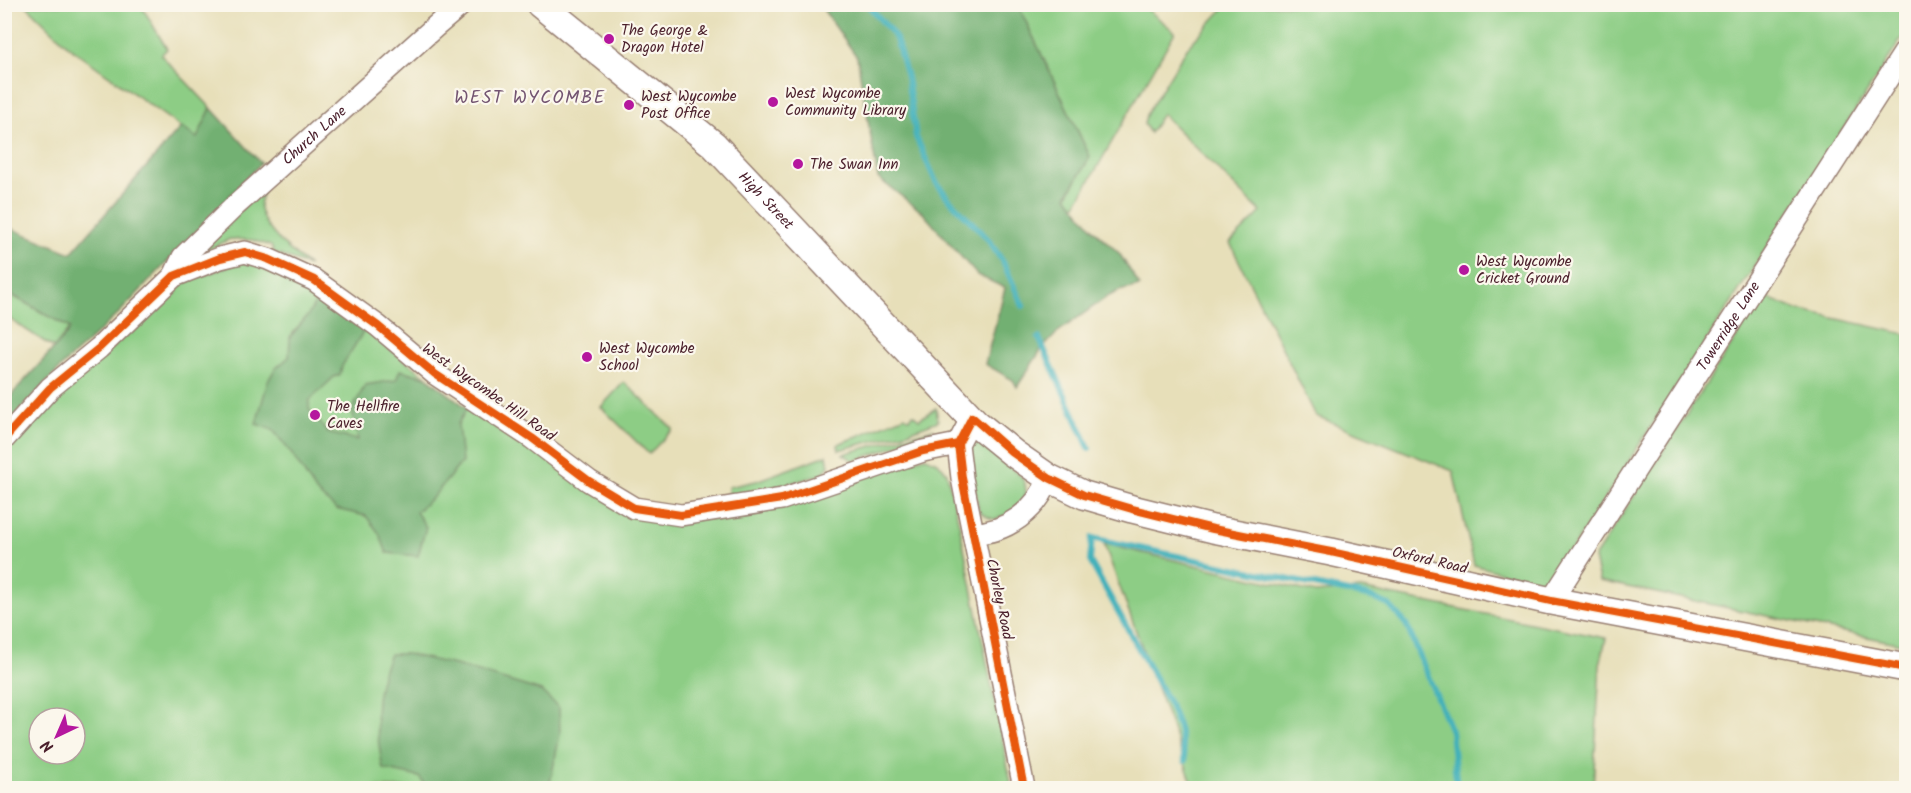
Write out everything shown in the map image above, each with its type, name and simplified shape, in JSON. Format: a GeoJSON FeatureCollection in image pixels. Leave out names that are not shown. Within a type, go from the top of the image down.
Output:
{"type":"FeatureCollection","features":[{"type":"Feature","properties":{"kind":"main road","name":"High Street"},"geometry":{"type":"LineString","coordinates":[[540,4],[714,145],[972,417]]}},
{"type":"Feature","properties":{"kind":"main road","name":"Oxford Road"},"geometry":{"type":"LineString","coordinates":[[972,417],[1013,453],[1049,478],[1084,495],[1132,509],[1213,529],[1331,552],[1551,602],[1906,668]]}},
{"type":"Feature","properties":{"kind":"street","name":"Church Lane"},"geometry":{"type":"LineString","coordinates":[[174,276],[183,257],[236,205],[462,4]]}},
{"type":"Feature","properties":{"kind":"street","name":"Towerridge Lane"},"geometry":{"type":"LineString","coordinates":[[1551,602],[1906,50]]}},
{"type":"Feature","properties":{"kind":"street","name":"West Wycombe Hill Road"},"geometry":{"type":"LineString","coordinates":[[4,439],[50,388],[99,348],[174,276],[209,261],[244,252],[268,259],[314,280],[378,326],[435,374],[532,438],[589,482],[634,508],[681,515],[772,501],[800,494],[922,451],[958,444]]}},
{"type":"Feature","properties":{"kind":"street"},"geometry":{"type":"LineString","coordinates":[[958,444],[972,417]]}},
{"type":"Feature","properties":{"kind":"street","name":"Chorley Road"},"geometry":{"type":"LineString","coordinates":[[958,444],[973,533],[1024,789]]}},
{"type":"Feature","properties":{"kind":"street"},"geometry":{"type":"LineString","coordinates":[[973,533],[1005,527],[1017,520],[1044,491],[1049,478]]}},
{"type":"Feature","properties":{"kind":"green space"},"geometry":{"type":"Polygon","coordinates":[[[26,5],[141,5],[167,49],[161,55],[211,108],[197,139],[69,47],[26,5]]]}},
{"type":"Feature","properties":{"kind":"green space"},"geometry":{"type":"Polygon","coordinates":[[[820,5],[1018,5],[1090,157],[1067,196],[1095,231],[1119,253],[1140,286],[1119,291],[1107,297],[1058,332],[1041,350],[1017,387],[1013,380],[985,364],[1005,288],[977,275],[922,212],[878,178],[857,57],[820,5]]]}},
{"type":"Feature","properties":{"kind":"green space"},"geometry":{"type":"Polygon","coordinates":[[[1018,5],[1142,5],[1175,32],[1075,206],[1067,196],[1090,157],[1018,5]]]}},
{"type":"Feature","properties":{"kind":"green space"},"geometry":{"type":"Polygon","coordinates":[[[1229,5],[1906,5],[1906,32],[1548,586],[1474,565],[1453,471],[1316,416],[1230,243],[1261,212],[1162,114],[1150,133],[1144,124],[1146,115],[1187,48],[1229,5]]]}},
{"type":"Feature","properties":{"kind":"green space"},"geometry":{"type":"Polygon","coordinates":[[[211,108],[261,163],[120,312],[67,361],[5,426],[5,402],[70,328],[5,291],[5,226],[71,253],[181,127],[197,138],[211,108]]]}},
{"type":"Feature","properties":{"kind":"green space"},"geometry":{"type":"Polygon","coordinates":[[[266,182],[260,205],[265,222],[278,239],[309,266],[274,253],[271,246],[252,240],[230,239],[195,256],[266,182]]]}},
{"type":"Feature","properties":{"kind":"green space"},"geometry":{"type":"Polygon","coordinates":[[[240,262],[267,266],[311,288],[467,408],[520,442],[656,518],[926,457],[938,462],[947,473],[1012,788],[5,788],[5,452],[15,436],[56,394],[177,285],[240,262]]]}},
{"type":"Feature","properties":{"kind":"green space"},"geometry":{"type":"Polygon","coordinates":[[[4,291],[70,328],[54,348],[5,316],[4,291]]]}},
{"type":"Feature","properties":{"kind":"green space"},"geometry":{"type":"Polygon","coordinates":[[[320,295],[365,329],[342,366],[340,375],[334,377],[309,401],[309,409],[328,433],[358,440],[352,410],[365,385],[396,380],[400,370],[426,377],[467,408],[458,424],[462,462],[433,497],[416,512],[426,527],[418,556],[387,553],[379,533],[366,516],[336,509],[317,493],[273,430],[256,424],[268,381],[275,369],[289,357],[290,337],[308,315],[320,295]]]}},
{"type":"Feature","properties":{"kind":"green space"},"geometry":{"type":"Polygon","coordinates":[[[1763,296],[1797,310],[1906,334],[1906,645],[1599,581],[1594,558],[1763,296]]]}},
{"type":"Feature","properties":{"kind":"green space"},"geometry":{"type":"Polygon","coordinates":[[[624,382],[673,429],[649,454],[601,407],[624,382]]]}},
{"type":"Feature","properties":{"kind":"green space"},"geometry":{"type":"Polygon","coordinates":[[[936,408],[938,421],[908,432],[839,450],[838,445],[841,443],[905,416],[909,419],[913,414],[919,419],[936,408]]]}},
{"type":"Feature","properties":{"kind":"green space"},"geometry":{"type":"Polygon","coordinates":[[[933,429],[927,435],[854,461],[843,454],[933,429]]]}},
{"type":"Feature","properties":{"kind":"green space"},"geometry":{"type":"Polygon","coordinates":[[[976,443],[983,445],[1021,476],[1024,482],[1026,492],[1022,501],[1010,512],[997,519],[979,512],[967,448],[976,443]]]}},
{"type":"Feature","properties":{"kind":"green space"},"geometry":{"type":"Polygon","coordinates":[[[827,455],[829,466],[821,475],[742,496],[729,496],[728,487],[756,481],[827,455]]]}},
{"type":"Feature","properties":{"kind":"green space"},"geometry":{"type":"Polygon","coordinates":[[[1104,544],[1316,593],[1361,589],[1606,638],[1600,665],[1593,788],[1194,788],[1104,544]]]}},
{"type":"Feature","properties":{"kind":"green space"},"geometry":{"type":"Polygon","coordinates":[[[390,654],[407,654],[459,666],[541,691],[559,708],[560,734],[549,788],[428,788],[419,777],[383,769],[376,711],[380,684],[390,654]]]}},
{"type":"Feature","properties":{"kind":"waterway"},"geometry":{"type":"LineString","coordinates":[[867,4],[896,39],[907,77],[916,137],[936,182],[948,198],[987,238],[1003,262],[1023,306]]}},
{"type":"Feature","properties":{"kind":"waterway"},"geometry":{"type":"LineString","coordinates":[[1039,338],[1089,448]]}},
{"type":"Feature","properties":{"kind":"waterway"},"geometry":{"type":"LineString","coordinates":[[1185,761],[1179,728],[1170,705],[1090,561],[1092,538],[1367,596],[1389,605],[1406,624],[1451,731],[1457,788]]}},
{"type":"Feature","properties":{"kind":"cycle path"},"geometry":{"type":"LineString","coordinates":[[4,439],[50,388],[99,348],[174,276],[220,258],[245,252],[268,259],[314,280],[378,326],[435,374],[532,438],[589,481],[634,508],[681,515],[782,499],[923,451],[958,444]]}},
{"type":"Feature","properties":{"kind":"cycle path"},"geometry":{"type":"LineString","coordinates":[[1024,788],[962,478],[958,444],[972,417],[1013,453],[1049,478],[1084,495],[1132,509],[1213,529],[1331,552],[1551,601],[1906,668]]}},
{"type":"Feature","properties":{"kind":"place","name":"The George & Dragon Hotel"},"geometry":{"type":"Point","coordinates":[609,39]}},
{"type":"Feature","properties":{"kind":"place","name":"West Wycombe Community Library"},"geometry":{"type":"Point","coordinates":[773,102]}},
{"type":"Feature","properties":{"kind":"place","name":"West Wycombe Post Office"},"geometry":{"type":"Point","coordinates":[629,105]}},
{"type":"Feature","properties":{"kind":"place","name":"The Swan Inn"},"geometry":{"type":"Point","coordinates":[798,164]}},
{"type":"Feature","properties":{"kind":"place","name":"West Wycombe Cricket Ground"},"geometry":{"type":"Point","coordinates":[1464,270]}},
{"type":"Feature","properties":{"kind":"place","name":"West Wycombe School"},"geometry":{"type":"Point","coordinates":[587,357]}},
{"type":"Feature","properties":{"kind":"place","name":"The Hellfire Caves"},"geometry":{"type":"Point","coordinates":[315,415]}},
{"type":"Feature","properties":{"kind":"district","name":"WEST WYCOMBE"},"geometry":{"type":"Point","coordinates":[530,97]}}]}
